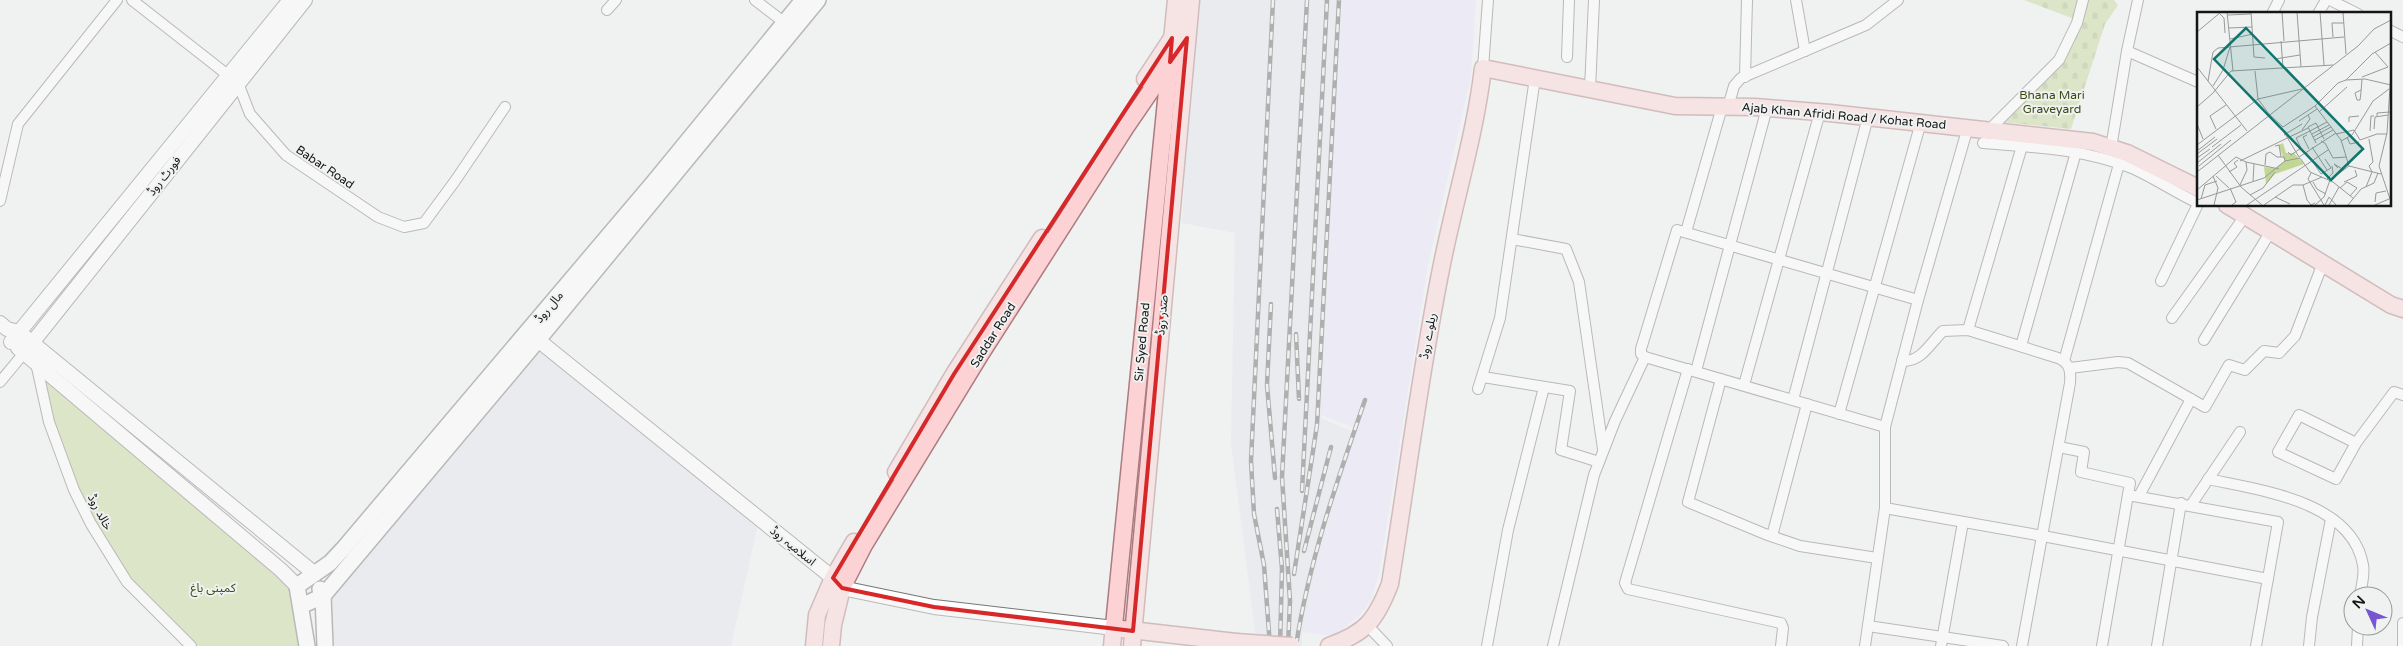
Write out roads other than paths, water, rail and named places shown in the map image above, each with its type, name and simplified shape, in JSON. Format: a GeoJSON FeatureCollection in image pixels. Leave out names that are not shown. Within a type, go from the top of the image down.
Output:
{"type":"FeatureCollection","features":[{"type":"Feature","properties":{"kind":"main road","name":"مال روڈ"},"geometry":{"type":"LineString","coordinates":[[657,187],[803,0]]}},
{"type":"Feature","properties":{"kind":"main road","name":"مال روڈ"},"geometry":{"type":"LineString","coordinates":[[301,606],[323,596],[533,336],[657,187],[818,0]]}},
{"type":"Feature","properties":{"kind":"main road","name":"صدر روڈ"},"geometry":{"type":"LineString","coordinates":[[1132,638],[1179,38],[1176,0]]}},
{"type":"Feature","properties":{"kind":"main road","name":"صدر روڈ"},"geometry":{"type":"LineString","coordinates":[[1179,38],[1191,0]]}},
{"type":"Feature","properties":{"kind":"main road","name":"Saddar Road"},"geometry":{"type":"LineString","coordinates":[[1122,125],[1170,62],[1179,38]]}},
{"type":"Feature","properties":{"kind":"main road","name":"Saddar Road"},"geometry":{"type":"LineString","coordinates":[[814,646],[817,615],[838,583],[954,374],[1179,38]]}},
{"type":"Feature","properties":{"kind":"main road","name":"Sir Syed Road"},"geometry":{"type":"LineString","coordinates":[[1112,646],[1170,62]]}},
{"type":"Feature","properties":{"kind":"main road","name":"Ajab Khan Afridi Road / Kohat Road"},"geometry":{"type":"LineString","coordinates":[[1483,68],[1675,106],[1767,108],[1820,112],[1968,127],[1986,137],[2093,142],[2111,148],[2197,188]]}},
{"type":"Feature","properties":{"kind":"main road","name":"ریلوے روڈ"},"geometry":{"type":"LineString","coordinates":[[1329,646],[1352,638],[1367,625],[1380,609],[1390,584],[1419,387],[1441,267],[1478,106],[1483,68]]}},
{"type":"Feature","properties":{"kind":"main road"},"geometry":{"type":"LineString","coordinates":[[2229,206],[2391,305],[2403,309]]}},
{"type":"Feature","properties":{"kind":"main road","name":"مال روڈ"},"geometry":{"type":"LineString","coordinates":[[297,586],[330,563],[533,336]]}},
{"type":"Feature","properties":{"kind":"main road"},"geometry":{"type":"LineString","coordinates":[[315,574],[323,596],[325,646]]}},
{"type":"Feature","properties":{"kind":"main road","name":"Saddar Road"},"geometry":{"type":"LineString","coordinates":[[831,646],[838,583]]}},
{"type":"Feature","properties":{"kind":"main road"},"geometry":{"type":"LineString","coordinates":[[297,586],[306,646]]}},
{"type":"Feature","properties":{"kind":"main road"},"geometry":{"type":"LineString","coordinates":[[1114,628],[1132,638],[1292,646]]}},
{"type":"Feature","properties":{"kind":"street"},"geometry":{"type":"LineString","coordinates":[[0,201],[18,124],[117,0]]}},
{"type":"Feature","properties":{"kind":"street"},"geometry":{"type":"LineString","coordinates":[[132,0],[233,79]]}},
{"type":"Feature","properties":{"kind":"street","name":"فورٹ روڈ"},"geometry":{"type":"LineString","coordinates":[[28,347],[233,79],[290,0]]}},
{"type":"Feature","properties":{"kind":"street","name":"فورٹ روڈ"},"geometry":{"type":"LineString","coordinates":[[9,332],[305,0]]}},
{"type":"Feature","properties":{"kind":"street"},"geometry":{"type":"LineString","coordinates":[[607,10],[616,0]]}},
{"type":"Feature","properties":{"kind":"street"},"geometry":{"type":"LineString","coordinates":[[754,0],[785,23]]}},
{"type":"Feature","properties":{"kind":"street","name":"ریلوے روڈ"},"geometry":{"type":"LineString","coordinates":[[1483,68],[1488,0]]}},
{"type":"Feature","properties":{"kind":"street"},"geometry":{"type":"LineString","coordinates":[[1567,57],[1568,0]]}},
{"type":"Feature","properties":{"kind":"street"},"geometry":{"type":"LineString","coordinates":[[1590,89],[1594,0]]}},
{"type":"Feature","properties":{"kind":"street"},"geometry":{"type":"LineString","coordinates":[[1745,77],[1747,0]]}},
{"type":"Feature","properties":{"kind":"street"},"geometry":{"type":"LineString","coordinates":[[1796,0],[1805,51]]}},
{"type":"Feature","properties":{"kind":"street"},"geometry":{"type":"LineString","coordinates":[[1686,232],[1725,107],[1734,86],[1745,77],[1866,25],[1898,0]]}},
{"type":"Feature","properties":{"kind":"street"},"geometry":{"type":"LineString","coordinates":[[2083,0],[2077,23],[2059,60],[1986,137],[2022,146],[2076,152],[2119,164],[2154,179],[2197,202]]}},
{"type":"Feature","properties":{"kind":"street"},"geometry":{"type":"LineString","coordinates":[[2111,148],[2127,51],[2138,0]]}},
{"type":"Feature","properties":{"kind":"street"},"geometry":{"type":"LineString","coordinates":[[2273,12],[2279,0]]}},
{"type":"Feature","properties":{"kind":"street"},"geometry":{"type":"LineString","coordinates":[[2319,12],[2326,0]]}},
{"type":"Feature","properties":{"kind":"street"},"geometry":{"type":"LineString","coordinates":[[2330,0],[2354,12]]}},
{"type":"Feature","properties":{"kind":"street"},"geometry":{"type":"LineString","coordinates":[[2390,30],[2403,37]]}},
{"type":"Feature","properties":{"kind":"street"},"geometry":{"type":"LineString","coordinates":[[2127,51],[2197,82]]}},
{"type":"Feature","properties":{"kind":"street"},"geometry":{"type":"LineString","coordinates":[[1478,389],[1500,318],[1535,78]]}},
{"type":"Feature","properties":{"kind":"street","name":"Babar Road"},"geometry":{"type":"LineString","coordinates":[[233,79],[250,114],[286,155],[378,217],[404,228],[424,222],[455,181],[505,107]]}},
{"type":"Feature","properties":{"kind":"street"},"geometry":{"type":"LineString","coordinates":[[1767,108],[1730,245],[1625,583],[1628,589],[1781,623],[1783,628],[1780,646]]}},
{"type":"Feature","properties":{"kind":"street"},"geometry":{"type":"LineString","coordinates":[[1744,386],[1820,112]]}},
{"type":"Feature","properties":{"kind":"street"},"geometry":{"type":"LineString","coordinates":[[1793,400],[1868,117]]}},
{"type":"Feature","properties":{"kind":"street"},"geometry":{"type":"LineString","coordinates":[[1840,414],[1921,122]]}},
{"type":"Feature","properties":{"kind":"street"},"geometry":{"type":"LineString","coordinates":[[1865,646],[1885,508],[1884,427],[1918,300],[1968,127]]}},
{"type":"Feature","properties":{"kind":"street"},"geometry":{"type":"LineString","coordinates":[[1968,330],[2022,146]]}},
{"type":"Feature","properties":{"kind":"street"},"geometry":{"type":"LineString","coordinates":[[2022,346],[2076,152]]}},
{"type":"Feature","properties":{"kind":"street"},"geometry":{"type":"LineString","coordinates":[[2022,646],[2070,383],[2067,364],[2119,164]]}},
{"type":"Feature","properties":{"kind":"street"},"geometry":{"type":"LineString","coordinates":[[2161,281],[2197,205]]}},
{"type":"Feature","properties":{"kind":"street"},"geometry":{"type":"LineString","coordinates":[[2172,318],[2245,216]]}},
{"type":"Feature","properties":{"kind":"street"},"geometry":{"type":"LineString","coordinates":[[1884,427],[1644,357],[1641,354],[1641,349],[1675,233],[1678,230],[1918,300]]}},
{"type":"Feature","properties":{"kind":"street"},"geometry":{"type":"LineString","coordinates":[[2204,340],[2271,231]]}},
{"type":"Feature","properties":{"kind":"street"},"geometry":{"type":"LineString","coordinates":[[1512,239],[1566,249],[1579,282],[1601,458]]}},
{"type":"Feature","properties":{"kind":"street"},"geometry":{"type":"LineString","coordinates":[[1902,361],[1913,360],[1919,357],[1943,331],[1968,330],[2022,346],[2067,364],[2128,363],[2205,407],[2229,365],[2245,370],[2264,351],[2279,352],[2295,336],[2323,263]]}},
{"type":"Feature","properties":{"kind":"street"},"geometry":{"type":"LineString","coordinates":[[9,332],[315,574]]}},
{"type":"Feature","properties":{"kind":"street","name":"اسلامیہ روڈ"},"geometry":{"type":"LineString","coordinates":[[533,336],[838,583],[934,607],[1114,628]]}},
{"type":"Feature","properties":{"kind":"street"},"geometry":{"type":"LineString","coordinates":[[28,347],[36,363],[274,564],[297,586]]}},
{"type":"Feature","properties":{"kind":"street"},"geometry":{"type":"LineString","coordinates":[[0,382],[28,347]]}},
{"type":"Feature","properties":{"kind":"street"},"geometry":{"type":"LineString","coordinates":[[1553,646],[1601,458],[1644,357]]}},
{"type":"Feature","properties":{"kind":"street","name":"خالد روڈ"},"geometry":{"type":"LineString","coordinates":[[36,363],[49,422],[74,490],[91,524],[127,582],[191,646]]}},
{"type":"Feature","properties":{"kind":"street"},"geometry":{"type":"LineString","coordinates":[[1483,377],[1570,391],[1561,450],[1601,458]]}},
{"type":"Feature","properties":{"kind":"street"},"geometry":{"type":"LineString","coordinates":[[1721,379],[1688,502],[1800,546],[1877,558]]}},
{"type":"Feature","properties":{"kind":"street"},"geometry":{"type":"LineString","coordinates":[[1487,646],[1508,530],[1544,387]]}},
{"type":"Feature","properties":{"kind":"street"},"geometry":{"type":"LineString","coordinates":[[2356,443],[2299,415],[2278,452],[2336,479],[2356,443],[2394,392],[2403,395]]}},
{"type":"Feature","properties":{"kind":"street"},"geometry":{"type":"LineString","coordinates":[[2102,646],[2119,550],[2133,496],[2191,399]]}},
{"type":"Feature","properties":{"kind":"street"},"geometry":{"type":"LineString","coordinates":[[1772,536],[1807,404]]}},
{"type":"Feature","properties":{"kind":"street"},"geometry":{"type":"LineString","coordinates":[[2157,646],[2171,560],[2186,504],[2208,479],[2240,432]]}},
{"type":"Feature","properties":{"kind":"street"},"geometry":{"type":"LineString","coordinates":[[2059,447],[2084,452],[2081,472],[2130,482],[2133,496]]}},
{"type":"Feature","properties":{"kind":"street"},"geometry":{"type":"LineString","coordinates":[[2208,479],[2294,499],[2318,509],[2338,524],[2358,549],[2364,567],[2361,586]]}},
{"type":"Feature","properties":{"kind":"street"},"geometry":{"type":"LineString","coordinates":[[2133,496],[2278,522],[2256,646]]}},
{"type":"Feature","properties":{"kind":"street"},"geometry":{"type":"LineString","coordinates":[[1885,508],[2268,579]]}},
{"type":"Feature","properties":{"kind":"street"},"geometry":{"type":"LineString","coordinates":[[2309,646],[2312,617],[2331,519]]}},
{"type":"Feature","properties":{"kind":"street"},"geometry":{"type":"LineString","coordinates":[[1941,641],[1963,522]]}},
{"type":"Feature","properties":{"kind":"street"},"geometry":{"type":"LineString","coordinates":[[2402,646],[2403,623]]}},
{"type":"Feature","properties":{"kind":"street"},"geometry":{"type":"LineString","coordinates":[[1367,625],[1387,646]]}},
{"type":"Feature","properties":{"kind":"street"},"geometry":{"type":"LineString","coordinates":[[1868,626],[1941,641],[2003,646]]}},
{"type":"Feature","properties":{"kind":"railway"},"geometry":{"type":"LineString","coordinates":[[1270,646],[1264,565],[1254,514],[1251,461],[1273,0]]}},
{"type":"Feature","properties":{"kind":"railway"},"geometry":{"type":"LineString","coordinates":[[1288,646],[1290,601],[1282,477],[1307,0]]}},
{"type":"Feature","properties":{"kind":"railway"},"geometry":{"type":"LineString","coordinates":[[1302,491],[1327,0]]}},
{"type":"Feature","properties":{"kind":"railway"},"geometry":{"type":"LineString","coordinates":[[1294,574],[1317,425],[1339,0]]}},
{"type":"Feature","properties":{"kind":"railway"},"geometry":{"type":"LineString","coordinates":[[1271,304],[1267,385],[1275,478]]}},
{"type":"Feature","properties":{"kind":"railway"},"geometry":{"type":"LineString","coordinates":[[1296,334],[1299,399]]}},
{"type":"Feature","properties":{"kind":"railway"},"geometry":{"type":"LineString","coordinates":[[1296,646],[1316,552],[1334,491],[1365,400]]}},
{"type":"Feature","properties":{"kind":"railway"},"geometry":{"type":"LineString","coordinates":[[1304,551],[1331,447]]}},
{"type":"Feature","properties":{"kind":"railway"},"geometry":{"type":"LineString","coordinates":[[1277,509],[1282,569],[1280,646]]}},
{"type":"Feature","properties":{"kind":"park label","name":"Bhana Mari Graveyard"},"geometry":{"type":"Point","coordinates":[2052,102]}},
{"type":"Feature","properties":{"kind":"park label","name":"کمپنی باغ"},"geometry":{"type":"Point","coordinates":[213,588]}}]}
